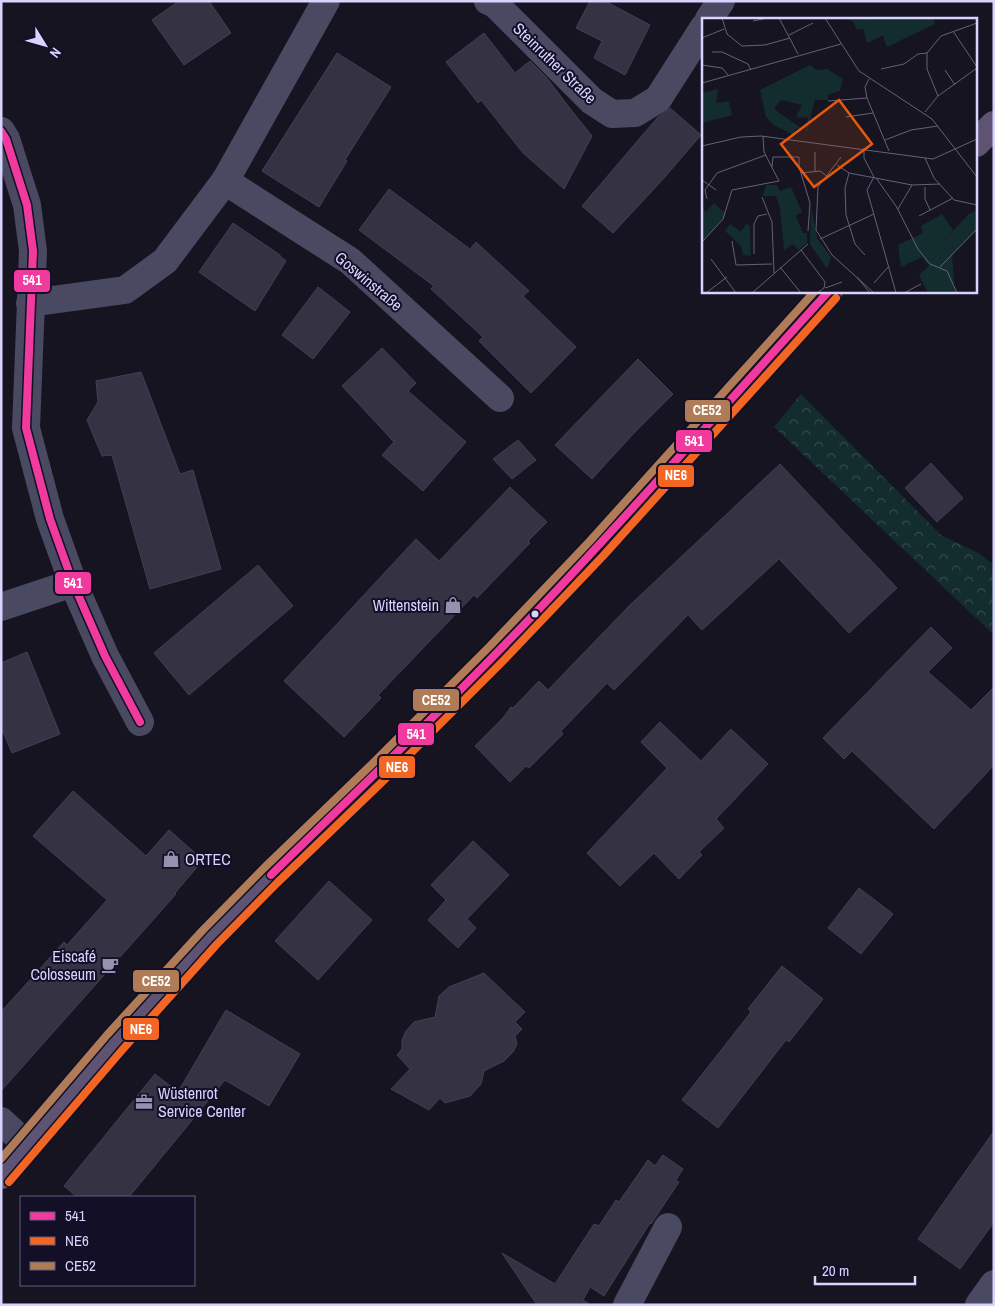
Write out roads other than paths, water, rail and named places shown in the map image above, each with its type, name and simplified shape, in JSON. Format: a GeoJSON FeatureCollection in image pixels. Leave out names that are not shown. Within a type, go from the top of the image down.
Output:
{"type":"FeatureCollection","features":[{"type":"Feature","properties":{"kind":"main road"},"geometry":{"type":"LineString","coordinates":[[978,141],[994,125]]}},
{"type":"Feature","properties":{"kind":"main road"},"geometry":{"type":"LineString","coordinates":[[1,1176],[115,1042],[220,926],[497,653],[596,549],[829,292]]}},
{"type":"Feature","properties":{"kind":"street"},"geometry":{"type":"LineString","coordinates":[[30,303],[125,290],[165,261],[225,181],[326,1]]}},
{"type":"Feature","properties":{"kind":"street","name":"Steinruther Straße"},"geometry":{"type":"LineString","coordinates":[[488,1],[494,4],[592,101],[612,114],[635,113],[658,99],[702,31]]}},
{"type":"Feature","properties":{"kind":"street"},"geometry":{"type":"LineString","coordinates":[[710,18],[720,1]]}},
{"type":"Feature","properties":{"kind":"street"},"geometry":{"type":"LineString","coordinates":[[1,131],[6,139],[27,205],[33,250],[26,428],[50,519],[73,583],[105,656],[140,722]]}},
{"type":"Feature","properties":{"kind":"street","name":"Goswinstraße"},"geometry":{"type":"LineString","coordinates":[[225,181],[350,261],[500,398]]}},
{"type":"Feature","properties":{"kind":"street"},"geometry":{"type":"LineString","coordinates":[[1,607],[73,583]]}},
{"type":"Feature","properties":{"kind":"street"},"geometry":{"type":"LineString","coordinates":[[1,1121],[27,1145]]}},
{"type":"Feature","properties":{"kind":"street"},"geometry":{"type":"LineString","coordinates":[[626,1305],[668,1227]]}},
{"type":"Feature","properties":{"kind":"street"},"geometry":{"type":"LineString","coordinates":[[979,1305],[994,1284]]}},
{"type":"Feature","properties":{"kind":"place","name":"Wittenstein"},"geometry":{"type":"Point","coordinates":[453,605]}},
{"type":"Feature","properties":{"kind":"place","name":"ORTEC"},"geometry":{"type":"Point","coordinates":[171,859]}},
{"type":"Feature","properties":{"kind":"place","name":"Eiscafé Colosseum"},"geometry":{"type":"Point","coordinates":[110,965]}},
{"type":"Feature","properties":{"kind":"place","name":"Wüstenrot Service Center"},"geometry":{"type":"Point","coordinates":[144,1102]}}]}
